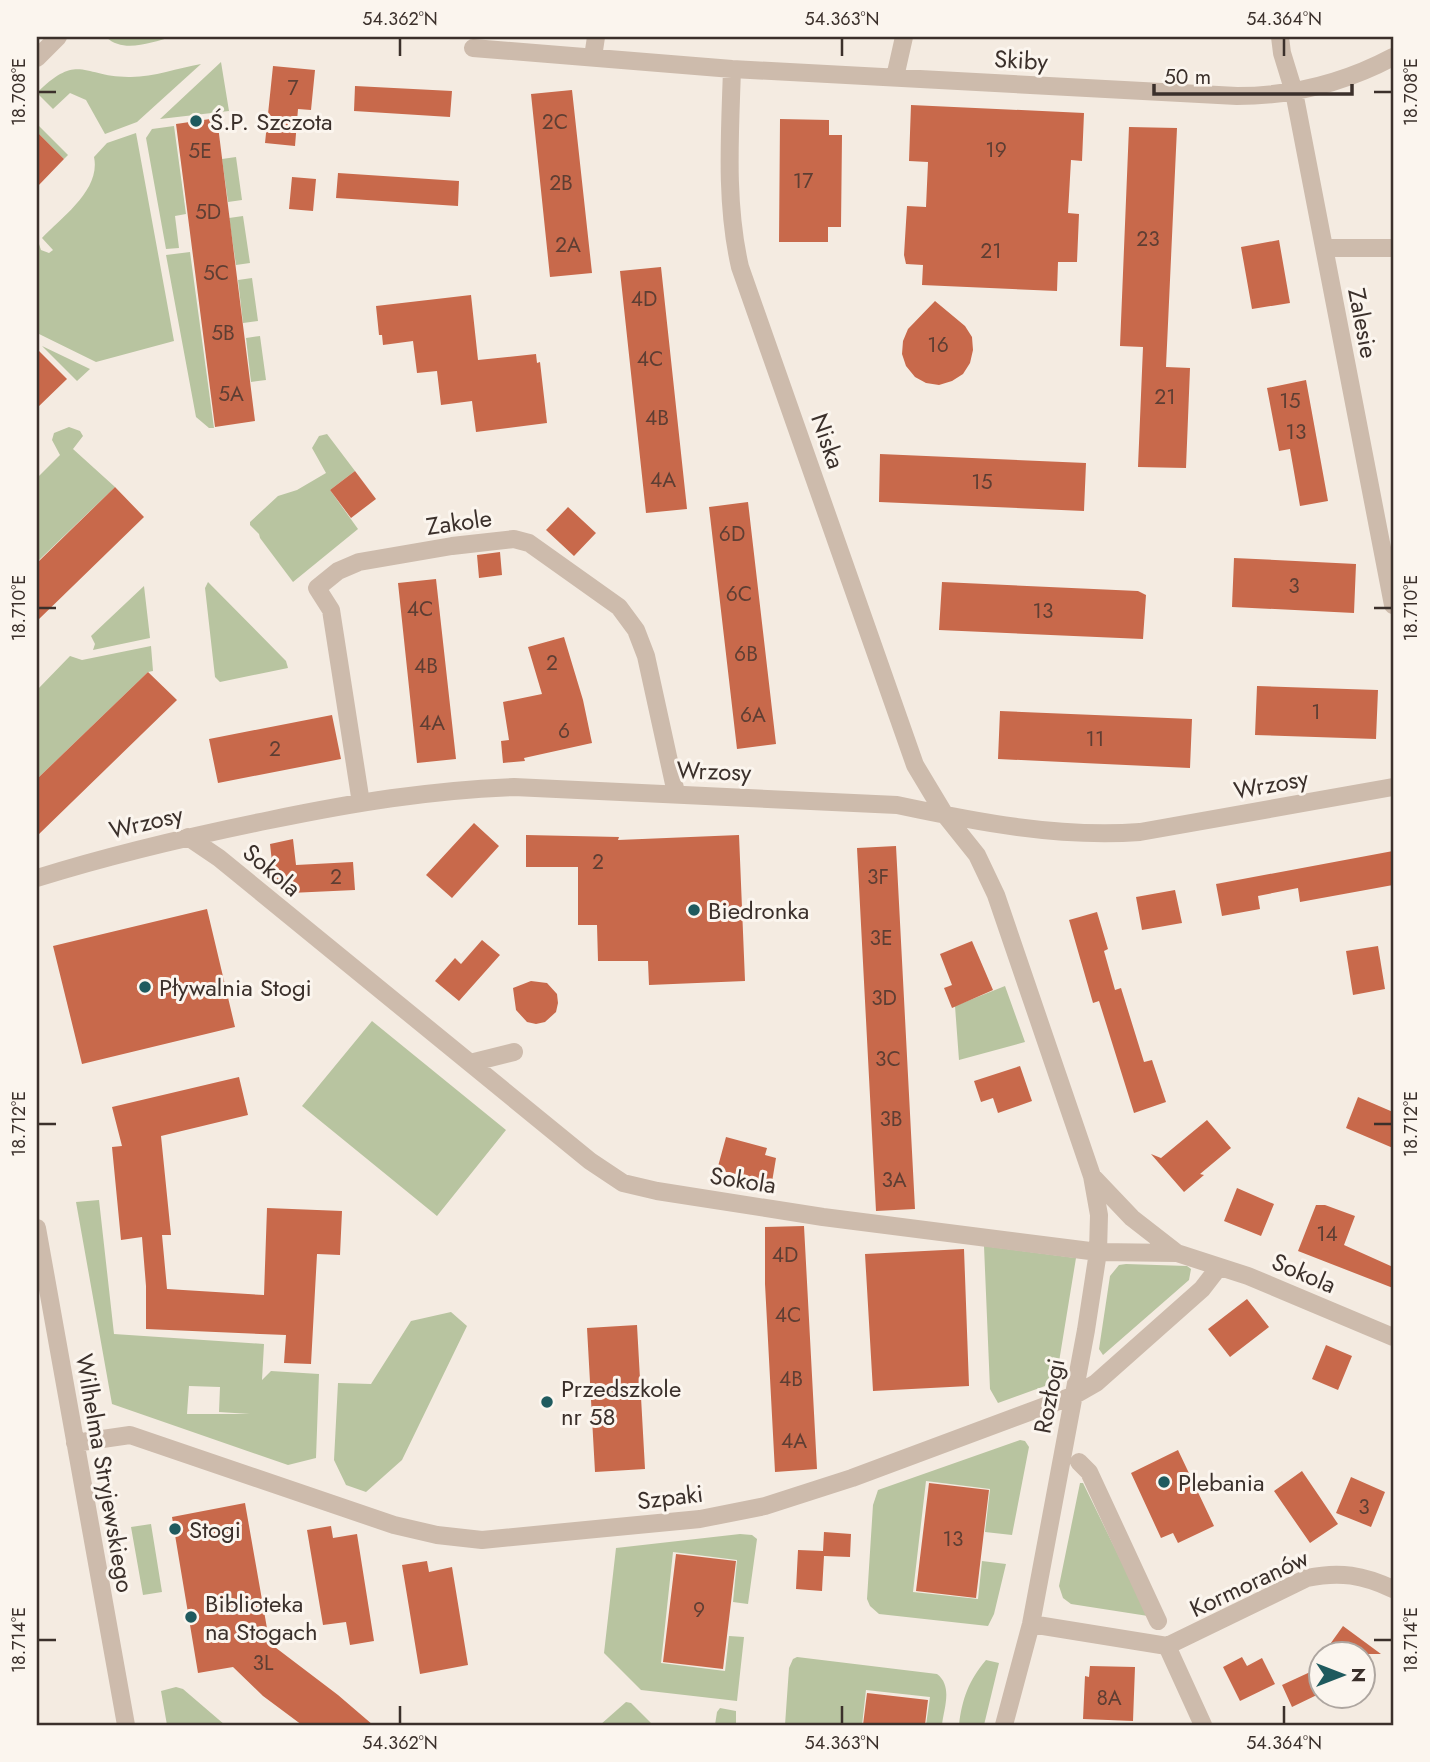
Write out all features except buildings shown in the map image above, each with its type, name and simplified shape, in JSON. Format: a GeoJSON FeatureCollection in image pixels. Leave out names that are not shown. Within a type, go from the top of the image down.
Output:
{"type":"FeatureCollection","features":[{"type":"Feature","properties":{"kind":"street"},"geometry":{"type":"LineString","coordinates":[[37,58],[58,37]]}},
{"type":"Feature","properties":{"kind":"street"},"geometry":{"type":"LineString","coordinates":[[593,57],[596,37]]}},
{"type":"Feature","properties":{"kind":"street"},"geometry":{"type":"LineString","coordinates":[[895,77],[904,37]]}},
{"type":"Feature","properties":{"kind":"street","name":"Zalesie"},"geometry":{"type":"LineString","coordinates":[[1280,37],[1294,92],[1393,605]]}},
{"type":"Feature","properties":{"kind":"street","name":"Skiby"},"geometry":{"type":"LineString","coordinates":[[473,48],[732,69],[1237,96],[1294,92],[1343,80],[1393,57]]}},
{"type":"Feature","properties":{"kind":"street","name":"Niska"},"geometry":{"type":"LineString","coordinates":[[732,69],[731,202],[733,235],[740,267],[915,765],[945,815]]}},
{"type":"Feature","properties":{"kind":"street"},"geometry":{"type":"LineString","coordinates":[[1324,248],[1393,248]]}},
{"type":"Feature","properties":{"kind":"street","name":"Zakole"},"geometry":{"type":"LineString","coordinates":[[361,803],[331,610],[317,588],[338,571],[359,562],[452,546],[514,539],[529,544],[605,597],[628,617],[646,656],[676,793]]}},
{"type":"Feature","properties":{"kind":"street","name":"Wrzosy"},"geometry":{"type":"LineString","coordinates":[[37,878],[105,857],[188,837],[425,792],[514,787],[897,805],[1058,833],[1104,835],[1140,832],[1393,787]]}},
{"type":"Feature","properties":{"kind":"street","name":"Rozłogi"},"geometry":{"type":"LineString","coordinates":[[945,815],[977,855],[995,892],[1092,1176],[1099,1215],[1098,1252],[1075,1395],[1031,1624],[1004,1725]]}},
{"type":"Feature","properties":{"kind":"street","name":"Sokola"},"geometry":{"type":"LineString","coordinates":[[188,837],[219,858],[590,1161],[623,1182],[657,1191],[831,1219],[1098,1252],[1177,1253],[1248,1276],[1393,1337]]}},
{"type":"Feature","properties":{"kind":"street"},"geometry":{"type":"LineString","coordinates":[[470,1063],[514,1052]]}},
{"type":"Feature","properties":{"kind":"street","name":"Rozłogi"},"geometry":{"type":"LineString","coordinates":[[1092,1176],[1132,1218],[1177,1253]]}},
{"type":"Feature","properties":{"kind":"street","name":"Wilhelma Stryjewskiego"},"geometry":{"type":"LineString","coordinates":[[37,1228],[126,1725]]}},
{"type":"Feature","properties":{"kind":"street","name":"Szpaki"},"geometry":{"type":"LineString","coordinates":[[75,1443],[130,1435],[394,1525],[436,1535],[495,1540],[700,1519],[765,1506],[859,1475],[1075,1395],[1096,1383],[1202,1289],[1219,1267]]}},
{"type":"Feature","properties":{"kind":"street","name":"Rozłogi"},"geometry":{"type":"LineString","coordinates":[[1079,1462],[1088,1472],[1158,1621]]}},
{"type":"Feature","properties":{"kind":"street","name":"Kormoranów"},"geometry":{"type":"LineString","coordinates":[[1167,1646],[1191,1637],[1307,1578],[1331,1573],[1359,1576],[1393,1589]]}},
{"type":"Feature","properties":{"kind":"street"},"geometry":{"type":"LineString","coordinates":[[1031,1624],[1167,1646],[1203,1725]]}},
{"type":"Feature","properties":{"kind":"green space"},"geometry":{"type":"Polygon","coordinates":[[[106,37],[172,37],[129,46],[113,42],[106,37]]]}},
{"type":"Feature","properties":{"kind":"green space"},"geometry":{"type":"Polygon","coordinates":[[[221,62],[229,111],[160,119],[221,62]]]}},
{"type":"Feature","properties":{"kind":"green space"},"geometry":{"type":"Polygon","coordinates":[[[201,64],[137,122],[105,134],[86,100],[70,93],[53,109],[37,93],[51,80],[73,70],[140,77],[201,64]]]}},
{"type":"Feature","properties":{"kind":"green space"},"geometry":{"type":"Polygon","coordinates":[[[37,124],[68,155],[64,159],[37,132],[37,124]]]}},
{"type":"Feature","properties":{"kind":"green space"},"geometry":{"type":"Polygon","coordinates":[[[174,126],[186,214],[175,216],[179,248],[166,249],[146,138],[152,129],[174,126]]]}},
{"type":"Feature","properties":{"kind":"green space"},"geometry":{"type":"Polygon","coordinates":[[[136,133],[174,341],[96,362],[37,333],[37,242],[41,250],[49,253],[53,250],[42,238],[86,192],[95,169],[94,157],[107,143],[136,133]]]}},
{"type":"Feature","properties":{"kind":"green space"},"geometry":{"type":"Polygon","coordinates":[[[236,157],[242,200],[228,202],[222,159],[236,157]]]}},
{"type":"Feature","properties":{"kind":"green space"},"geometry":{"type":"Polygon","coordinates":[[[243,216],[250,263],[236,265],[229,218],[243,216]]]}},
{"type":"Feature","properties":{"kind":"green space"},"geometry":{"type":"Polygon","coordinates":[[[190,252],[214,428],[209,428],[196,417],[166,255],[190,252]]]}},
{"type":"Feature","properties":{"kind":"green space"},"geometry":{"type":"Polygon","coordinates":[[[252,278],[258,321],[243,323],[238,280],[252,278]]]}},
{"type":"Feature","properties":{"kind":"green space"},"geometry":{"type":"Polygon","coordinates":[[[260,336],[266,380],[251,382],[246,338],[260,336]]]}},
{"type":"Feature","properties":{"kind":"green space"},"geometry":{"type":"Polygon","coordinates":[[[42,346],[90,369],[77,381],[42,346]]]}},
{"type":"Feature","properties":{"kind":"green space"},"geometry":{"type":"Polygon","coordinates":[[[69,427],[80,431],[83,436],[73,449],[115,487],[37,562],[37,478],[60,455],[52,440],[54,433],[69,427]]]}},
{"type":"Feature","properties":{"kind":"green space"},"geometry":{"type":"Polygon","coordinates":[[[327,434],[355,471],[330,490],[358,529],[293,582],[250,522],[278,496],[297,490],[326,473],[312,448],[319,436],[327,434]]]}},
{"type":"Feature","properties":{"kind":"green space"},"geometry":{"type":"Polygon","coordinates":[[[208,582],[286,661],[288,668],[220,682],[215,677],[205,588],[208,582]]]}},
{"type":"Feature","properties":{"kind":"green space"},"geometry":{"type":"Polygon","coordinates":[[[144,586],[150,638],[93,650],[95,644],[91,636],[144,586]]]}},
{"type":"Feature","properties":{"kind":"green space"},"geometry":{"type":"Polygon","coordinates":[[[151,646],[153,671],[148,672],[37,779],[37,690],[70,656],[82,660],[151,646]]]}},
{"type":"Feature","properties":{"kind":"green space"},"geometry":{"type":"Polygon","coordinates":[[[1005,986],[1025,1042],[959,1060],[955,1006],[1005,986]]]}},
{"type":"Feature","properties":{"kind":"green space"},"geometry":{"type":"Polygon","coordinates":[[[372,1021],[506,1130],[437,1216],[302,1106],[372,1021]]]}},
{"type":"Feature","properties":{"kind":"green space"},"geometry":{"type":"Polygon","coordinates":[[[99,1200],[114,1334],[264,1344],[262,1380],[271,1371],[319,1374],[316,1458],[288,1465],[112,1404],[76,1202],[99,1200]],[[189,1386],[187,1414],[250,1414],[219,1412],[220,1387],[189,1386]]]}},
{"type":"Feature","properties":{"kind":"green space"},"geometry":{"type":"Polygon","coordinates":[[[984,1246],[1076,1258],[1058,1368],[1045,1386],[998,1403],[990,1389],[984,1246]]]}},
{"type":"Feature","properties":{"kind":"green space"},"geometry":{"type":"Polygon","coordinates":[[[1119,1265],[1187,1266],[1191,1269],[1189,1280],[1103,1355],[1099,1349],[1110,1276],[1119,1265]]]}},
{"type":"Feature","properties":{"kind":"green space"},"geometry":{"type":"Polygon","coordinates":[[[451,1312],[467,1326],[402,1460],[366,1492],[346,1485],[334,1460],[338,1383],[371,1384],[411,1321],[451,1312]]]}},
{"type":"Feature","properties":{"kind":"green space"},"geometry":{"type":"Polygon","coordinates":[[[1020,1440],[1025,1441],[1029,1447],[1012,1535],[985,1532],[990,1489],[926,1481],[913,1592],[978,1599],[982,1561],[1006,1564],[994,1614],[988,1626],[879,1614],[867,1599],[873,1505],[878,1490],[1020,1440]]]}},
{"type":"Feature","properties":{"kind":"green space"},"geometry":{"type":"Polygon","coordinates":[[[1080,1483],[1083,1483],[1148,1616],[1071,1604],[1063,1598],[1059,1586],[1080,1483]]]}},
{"type":"Feature","properties":{"kind":"green space"},"geometry":{"type":"Polygon","coordinates":[[[151,1524],[162,1592],[143,1595],[131,1527],[151,1524]]]}},
{"type":"Feature","properties":{"kind":"green space"},"geometry":{"type":"Polygon","coordinates":[[[740,1534],[752,1535],[757,1539],[748,1604],[733,1602],[737,1560],[673,1552],[661,1663],[725,1671],[729,1636],[744,1637],[737,1701],[641,1690],[604,1653],[616,1548],[740,1534]]]}},
{"type":"Feature","properties":{"kind":"green space"},"geometry":{"type":"Polygon","coordinates":[[[797,1657],[937,1674],[946,1691],[942,1725],[926,1725],[930,1697],[866,1690],[862,1725],[785,1725],[789,1668],[797,1657]]]}},
{"type":"Feature","properties":{"kind":"green space"},"geometry":{"type":"Polygon","coordinates":[[[986,1660],[999,1663],[984,1725],[959,1725],[967,1690],[986,1660]]]}},
{"type":"Feature","properties":{"kind":"green space"},"geometry":{"type":"Polygon","coordinates":[[[176,1687],[183,1689],[225,1725],[167,1725],[161,1691],[176,1687]]]}},
{"type":"Feature","properties":{"kind":"green space"},"geometry":{"type":"Polygon","coordinates":[[[626,1702],[631,1703],[653,1725],[600,1725],[626,1702]]]}},
{"type":"Feature","properties":{"kind":"green space"},"geometry":{"type":"Polygon","coordinates":[[[720,1708],[736,1711],[736,1725],[715,1725],[720,1708]]]}},
{"type":"Feature","properties":{"kind":"place","name":"Ś.P. Szczota"},"geometry":{"type":"Point","coordinates":[196,121]}},
{"type":"Feature","properties":{"kind":"place","name":"Biedronka"},"geometry":{"type":"Point","coordinates":[694,910]}},
{"type":"Feature","properties":{"kind":"place","name":"Pływalnia Stogi"},"geometry":{"type":"Point","coordinates":[145,987]}},
{"type":"Feature","properties":{"kind":"place","name":"Przedszkole nr 58"},"geometry":{"type":"Point","coordinates":[547,1402]}},
{"type":"Feature","properties":{"kind":"place","name":"Plebania"},"geometry":{"type":"Point","coordinates":[1164,1482]}},
{"type":"Feature","properties":{"kind":"place","name":"Stogi"},"geometry":{"type":"Point","coordinates":[175,1529]}},
{"type":"Feature","properties":{"kind":"place","name":"Biblioteka na Stogach"},"geometry":{"type":"Point","coordinates":[191,1617]}}]}
